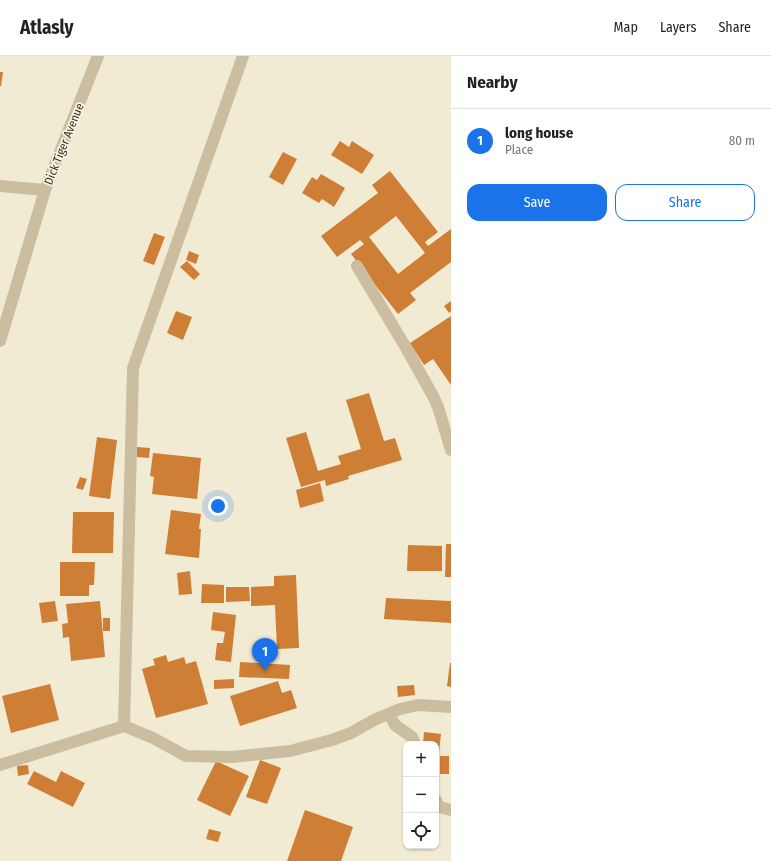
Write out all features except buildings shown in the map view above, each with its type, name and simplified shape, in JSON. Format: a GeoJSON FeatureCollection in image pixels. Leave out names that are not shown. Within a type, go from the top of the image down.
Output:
{"type":"FeatureCollection","features":[{"type":"Feature","properties":{"kind":"street","name":"Dick Tiger Avenue"},"geometry":{"type":"LineString","coordinates":[[0,186],[45,190],[98,56]]}},
{"type":"Feature","properties":{"kind":"street"},"geometry":{"type":"LineString","coordinates":[[124,726],[133,368],[243,56]]}},
{"type":"Feature","properties":{"kind":"street"},"geometry":{"type":"LineString","coordinates":[[0,341],[45,190]]}},
{"type":"Feature","properties":{"kind":"street"},"geometry":{"type":"LineString","coordinates":[[357,266],[406,346],[433,396],[438,407],[451,450]]}},
{"type":"Feature","properties":{"kind":"street"},"geometry":{"type":"LineString","coordinates":[[0,765],[124,726],[153,738],[186,756],[232,757],[290,751],[314,746],[351,733],[374,720],[400,709],[418,705],[451,707]]}},
{"type":"Feature","properties":{"kind":"street"},"geometry":{"type":"LineString","coordinates":[[389,714],[395,725],[412,737],[414,741]]}},
{"type":"Feature","properties":{"kind":"street"},"geometry":{"type":"LineString","coordinates":[[439,807],[451,810]]}},
{"type":"Feature","properties":{"kind":"place","name":"long house"},"geometry":{"type":"Point","coordinates":[265,671]}}]}
